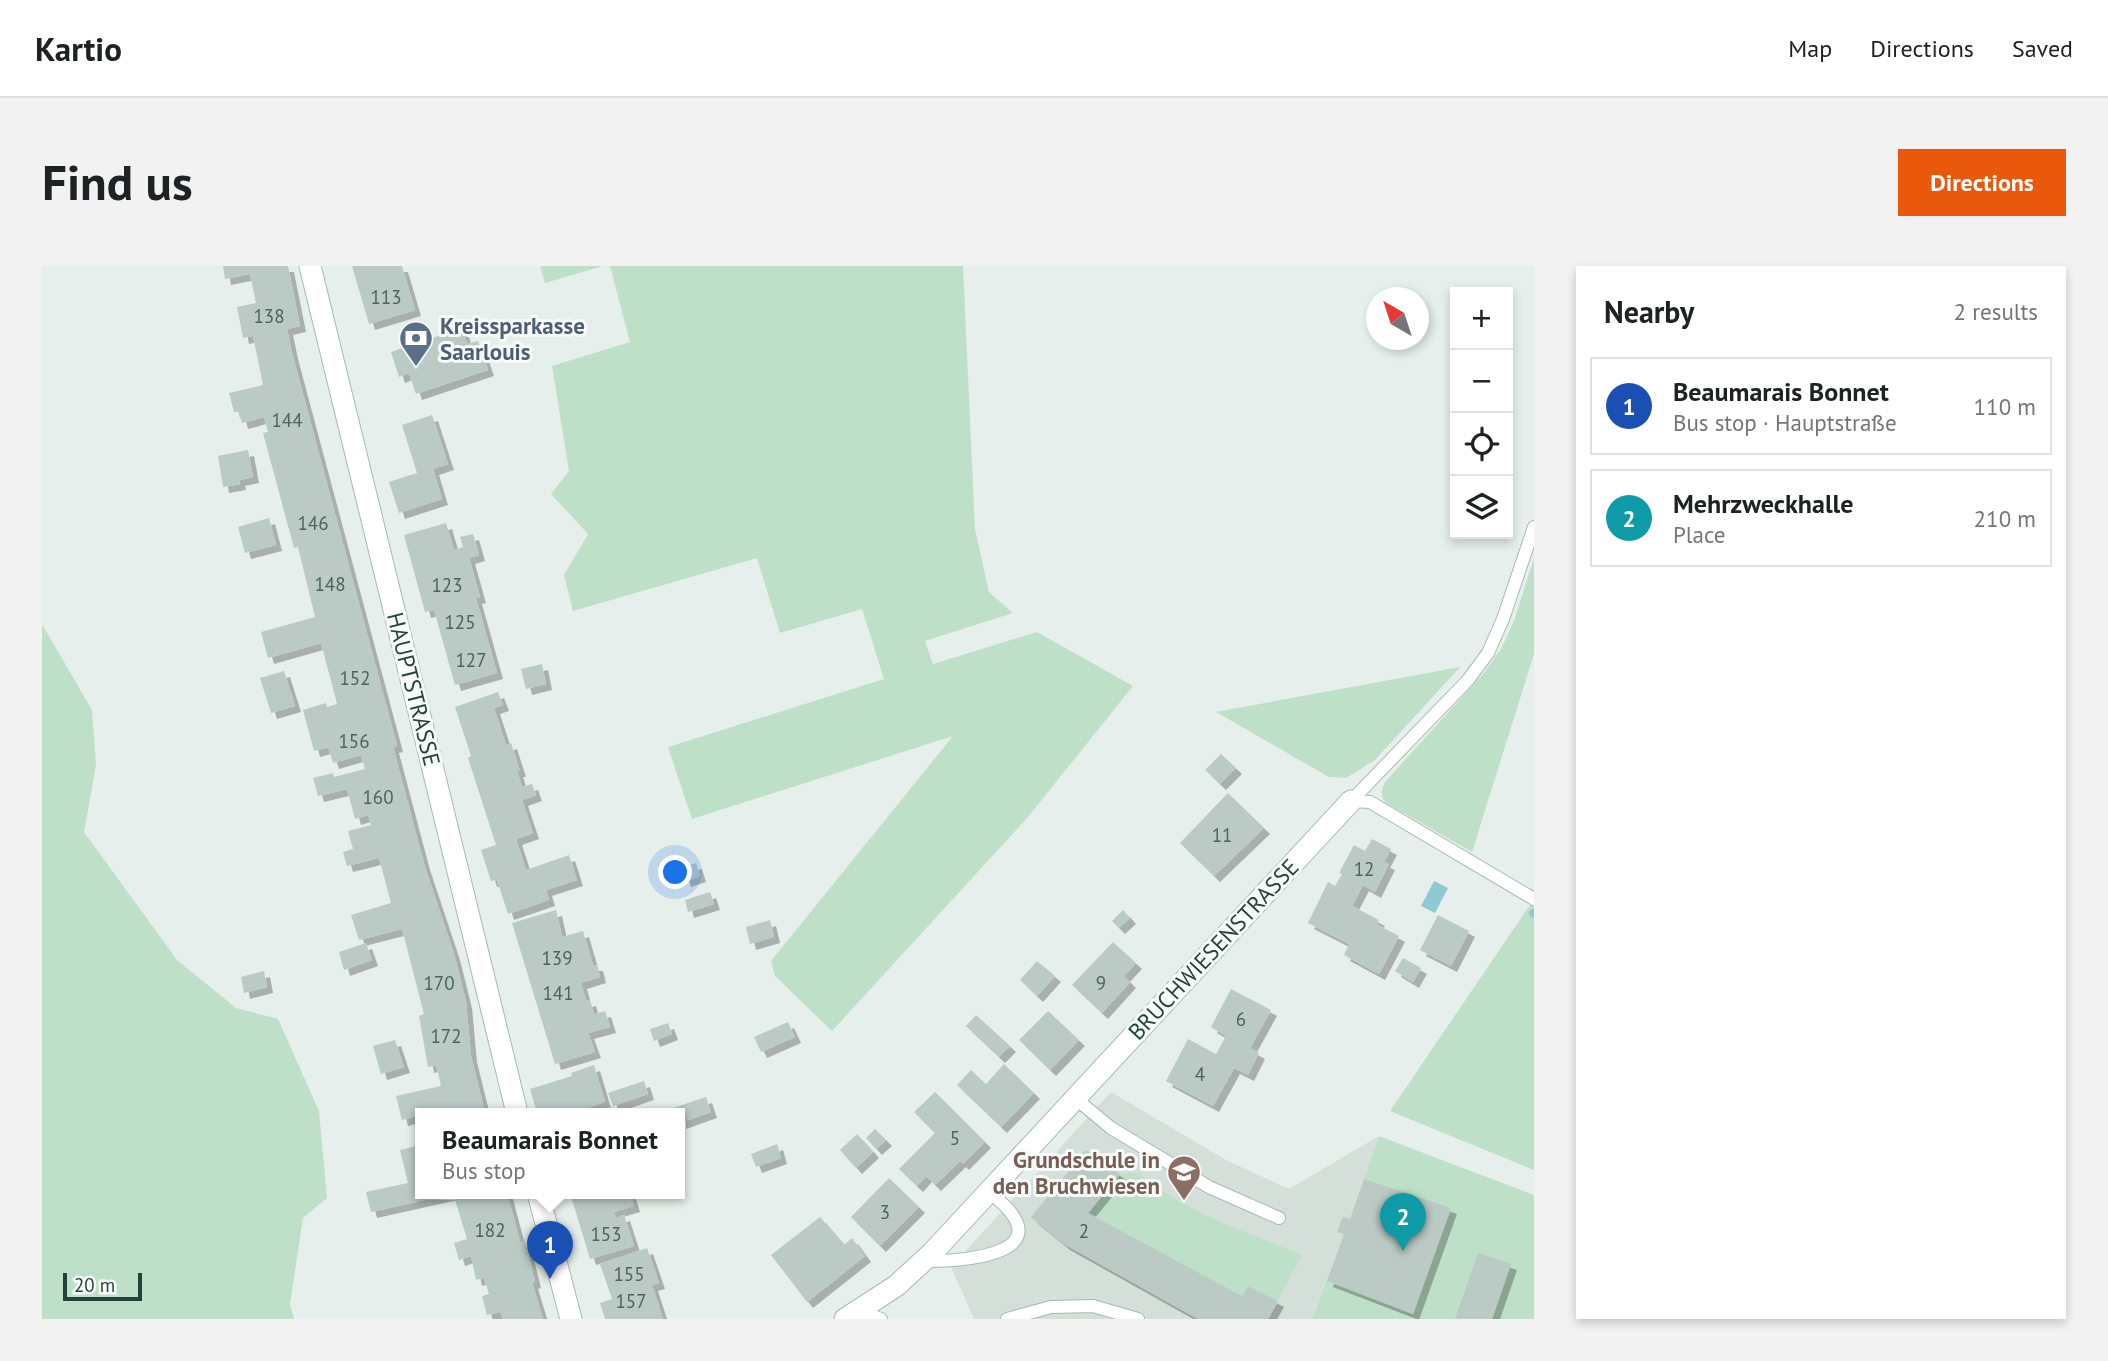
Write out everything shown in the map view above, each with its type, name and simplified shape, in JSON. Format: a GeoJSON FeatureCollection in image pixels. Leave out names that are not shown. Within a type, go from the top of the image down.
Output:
{"type":"FeatureCollection","features":[{"type":"Feature","properties":{"kind":"street","name":"HAUPTSTRASSE"},"geometry":{"type":"LineString","coordinates":[[310,266],[516,1108]]}},
{"type":"Feature","properties":{"kind":"street","name":"BRUCHWIESENSTRASSE"},"geometry":{"type":"LineString","coordinates":[[852,1315],[896,1286],[990,1192],[1351,801]]}},
{"type":"Feature","properties":{"kind":"street"},"geometry":{"type":"LineString","coordinates":[[540,1199],[571,1319]]}},
{"type":"Feature","properties":{"kind":"lane"},"geometry":{"type":"LineString","coordinates":[[1351,801],[1468,680],[1488,653],[1503,619],[1534,527]]}},
{"type":"Feature","properties":{"kind":"lane"},"geometry":{"type":"LineString","coordinates":[[1351,801],[1370,802],[1534,899]]}},
{"type":"Feature","properties":{"kind":"lane"},"geometry":{"type":"LineString","coordinates":[[1075,1098],[1111,1128],[1209,1188],[1279,1218]]}},
{"type":"Feature","properties":{"kind":"lane"},"geometry":{"type":"LineString","coordinates":[[923,1261],[989,1256],[1015,1241],[1019,1231],[1016,1216],[990,1192]]}},
{"type":"Feature","properties":{"kind":"lane"},"geometry":{"type":"LineString","coordinates":[[1007,1319],[1051,1307],[1093,1306],[1138,1319]]}},
{"type":"Feature","properties":{"kind":"lane"},"geometry":{"type":"LineString","coordinates":[[852,1315],[881,1319]]}},
{"type":"Feature","properties":{"kind":"shaded area","name":"Grundschule in den Bruchwiesen"},"geometry":{"type":"Polygon","coordinates":[[[1111,1092],[1226,1160],[1289,1189],[1379,1136],[1350,1219],[1338,1232],[1344,1234],[1312,1319],[974,1319],[951,1267],[1111,1092]]]}},
{"type":"Feature","properties":{"kind":"green space"},"geometry":{"type":"Polygon","coordinates":[[[540,266],[603,266],[545,283],[540,266]]]}},
{"type":"Feature","properties":{"kind":"green space"},"geometry":{"type":"Polygon","coordinates":[[[610,266],[963,266],[975,529],[989,592],[1013,613],[925,641],[933,664],[1037,632],[1133,686],[1028,817],[832,1031],[775,976],[771,961],[953,736],[692,819],[668,747],[884,679],[862,609],[780,633],[757,558],[573,611],[564,575],[588,534],[551,494],[569,471],[552,366],[630,342],[610,266]]]}},
{"type":"Feature","properties":{"kind":"green space"},"geometry":{"type":"Polygon","coordinates":[[[1534,558],[1534,654],[1472,852],[1386,803],[1382,790],[1385,782],[1483,674],[1501,649],[1514,621],[1534,558]]]}},
{"type":"Feature","properties":{"kind":"green space"},"geometry":{"type":"Polygon","coordinates":[[[42,624],[92,710],[96,765],[84,832],[177,960],[236,1008],[278,1019],[319,1111],[327,1198],[303,1218],[290,1304],[294,1319],[42,1319],[42,624]]]}},
{"type":"Feature","properties":{"kind":"green space"},"geometry":{"type":"Polygon","coordinates":[[[1460,667],[1375,760],[1346,778],[1329,777],[1216,712],[1460,667]]]}},
{"type":"Feature","properties":{"kind":"green space"},"geometry":{"type":"Polygon","coordinates":[[[1532,902],[1534,903],[1534,1170],[1390,1111],[1532,902]]]}},
{"type":"Feature","properties":{"kind":"green space"},"geometry":{"type":"Polygon","coordinates":[[[1379,1136],[1534,1195],[1534,1319],[1312,1319],[1344,1235],[1337,1232],[1343,1217],[1350,1219],[1379,1136]]]}},
{"type":"Feature","properties":{"kind":"green space"},"geometry":{"type":"Polygon","coordinates":[[[1138,1173],[1156,1187],[1196,1210],[1302,1255],[1278,1301],[1248,1286],[1242,1296],[1088,1213],[1120,1174],[1138,1173]]]}},
{"type":"Feature","properties":{"kind":"water"},"geometry":{"type":"Polygon","coordinates":[[[1434,881],[1448,888],[1435,913],[1421,906],[1434,881]]]}},
{"type":"Feature","properties":{"kind":"building"},"geometry":{"type":"Polygon","coordinates":[[[223,266],[288,266],[300,326],[287,329],[292,353],[397,746],[393,747],[424,864],[454,954],[466,1002],[471,1056],[484,1108],[415,1108],[415,1116],[402,1120],[396,1096],[441,1086],[436,1065],[428,1067],[419,1016],[424,1014],[402,929],[359,940],[351,915],[391,903],[379,858],[347,866],[343,852],[353,849],[348,831],[371,825],[368,815],[355,819],[347,789],[318,796],[313,778],[333,773],[334,777],[365,769],[361,755],[333,763],[328,747],[314,751],[303,710],[326,703],[327,707],[337,704],[321,643],[268,658],[261,632],[315,617],[298,547],[294,548],[263,433],[268,432],[264,417],[242,423],[239,412],[234,412],[229,393],[263,385],[253,336],[243,338],[237,307],[256,303],[250,274],[225,279],[223,266]]]}},
{"type":"Feature","properties":{"kind":"building"},"geometry":{"type":"Polygon","coordinates":[[[352,266],[402,266],[415,310],[369,324],[352,266]]]}},
{"type":"Feature","properties":{"kind":"building"},"geometry":{"type":"Polygon","coordinates":[[[462,328],[467,344],[478,341],[488,370],[416,394],[409,373],[399,377],[391,352],[462,328]]]}},
{"type":"Feature","properties":{"kind":"building"},"geometry":{"type":"Polygon","coordinates":[[[432,415],[448,464],[433,469],[442,499],[399,513],[389,482],[417,473],[402,425],[432,415]]]}},
{"type":"Feature","properties":{"kind":"building"},"geometry":{"type":"Polygon","coordinates":[[[248,450],[253,477],[239,480],[240,484],[223,487],[218,456],[248,450]]]}},
{"type":"Feature","properties":{"kind":"building"},"geometry":{"type":"Polygon","coordinates":[[[269,518],[276,545],[245,553],[238,527],[269,518]]]}},
{"type":"Feature","properties":{"kind":"building"},"geometry":{"type":"Polygon","coordinates":[[[446,523],[454,550],[463,547],[460,537],[473,534],[479,555],[469,558],[480,597],[476,598],[497,673],[455,685],[434,610],[425,612],[404,535],[446,523]]]}},
{"type":"Feature","properties":{"kind":"building"},"geometry":{"type":"Polygon","coordinates":[[[542,664],[546,684],[526,689],[521,669],[542,664]]]}},
{"type":"Feature","properties":{"kind":"building"},"geometry":{"type":"Polygon","coordinates":[[[284,671],[295,706],[271,713],[260,678],[284,671]]]}},
{"type":"Feature","properties":{"kind":"building"},"geometry":{"type":"Polygon","coordinates":[[[498,692],[503,705],[494,708],[506,745],[511,743],[522,787],[532,784],[536,795],[522,800],[533,833],[516,839],[526,870],[569,855],[577,880],[546,890],[549,900],[508,914],[497,880],[491,881],[481,850],[496,845],[455,707],[498,692]]]}},
{"type":"Feature","properties":{"kind":"building"},"geometry":{"type":"Polygon","coordinates":[[[1221,754],[1236,768],[1220,784],[1205,770],[1221,754]]]}},
{"type":"Feature","properties":{"kind":"building"},"geometry":{"type":"Polygon","coordinates":[[[1228,793],[1264,828],[1214,876],[1180,843],[1228,793]]]}},
{"type":"Feature","properties":{"kind":"building"},"geometry":{"type":"Polygon","coordinates":[[[1372,839],[1391,849],[1384,862],[1389,864],[1375,892],[1363,885],[1352,906],[1379,920],[1376,924],[1399,936],[1379,974],[1344,955],[1349,944],[1308,923],[1328,882],[1335,886],[1354,845],[1365,851],[1372,839]]]}},
{"type":"Feature","properties":{"kind":"building"},"geometry":{"type":"Polygon","coordinates":[[[696,863],[700,876],[685,881],[681,868],[696,863]]]}},
{"type":"Feature","properties":{"kind":"building"},"geometry":{"type":"Polygon","coordinates":[[[710,892],[714,904],[688,912],[685,900],[710,892]]]}},
{"type":"Feature","properties":{"kind":"building"},"geometry":{"type":"Polygon","coordinates":[[[556,910],[562,937],[583,931],[593,965],[597,965],[600,977],[581,983],[586,1001],[590,1000],[594,1014],[605,1011],[610,1027],[588,1033],[595,1052],[555,1064],[512,923],[556,910]]]}},
{"type":"Feature","properties":{"kind":"building"},"geometry":{"type":"Polygon","coordinates":[[[1123,910],[1130,918],[1119,928],[1112,921],[1123,910]]]}},
{"type":"Feature","properties":{"kind":"building"},"geometry":{"type":"Polygon","coordinates":[[[1438,915],[1469,931],[1451,966],[1420,950],[1438,915]]]}},
{"type":"Feature","properties":{"kind":"building"},"geometry":{"type":"Polygon","coordinates":[[[770,920],[774,937],[750,944],[746,927],[770,920]]]}},
{"type":"Feature","properties":{"kind":"building"},"geometry":{"type":"Polygon","coordinates":[[[1113,942],[1136,963],[1124,976],[1130,982],[1102,1013],[1072,985],[1113,942]]]}},
{"type":"Feature","properties":{"kind":"building"},"geometry":{"type":"Polygon","coordinates":[[[366,943],[372,960],[344,970],[339,952],[366,943]]]}},
{"type":"Feature","properties":{"kind":"building"},"geometry":{"type":"Polygon","coordinates":[[[1403,958],[1421,968],[1413,982],[1395,971],[1403,958]]]}},
{"type":"Feature","properties":{"kind":"building"},"geometry":{"type":"Polygon","coordinates":[[[1037,961],[1055,976],[1037,996],[1020,980],[1037,961]]]}},
{"type":"Feature","properties":{"kind":"building"},"geometry":{"type":"Polygon","coordinates":[[[264,971],[267,987],[244,993],[241,977],[264,971]]]}},
{"type":"Feature","properties":{"kind":"building"},"geometry":{"type":"Polygon","coordinates":[[[1231,989],[1271,1010],[1250,1048],[1259,1053],[1248,1075],[1234,1068],[1213,1106],[1166,1081],[1188,1039],[1216,1054],[1226,1036],[1211,1027],[1231,989]]]}},
{"type":"Feature","properties":{"kind":"building"},"geometry":{"type":"Polygon","coordinates":[[[1048,1011],[1079,1040],[1050,1070],[1019,1040],[1048,1011]]]}},
{"type":"Feature","properties":{"kind":"building"},"geometry":{"type":"Polygon","coordinates":[[[976,1015],[1010,1046],[999,1057],[966,1026],[976,1015]]]}},
{"type":"Feature","properties":{"kind":"building"},"geometry":{"type":"Polygon","coordinates":[[[788,1022],[795,1037],[761,1052],[754,1037],[788,1022]]]}},
{"type":"Feature","properties":{"kind":"building"},"geometry":{"type":"Polygon","coordinates":[[[668,1023],[672,1034],[654,1041],[650,1029],[668,1023]]]}},
{"type":"Feature","properties":{"kind":"building"},"geometry":{"type":"Polygon","coordinates":[[[395,1040],[404,1067],[381,1074],[373,1046],[395,1040]]]}},
{"type":"Feature","properties":{"kind":"building"},"geometry":{"type":"Polygon","coordinates":[[[1004,1064],[1034,1093],[1001,1127],[957,1085],[971,1070],[986,1084],[1004,1064]]]}},
{"type":"Feature","properties":{"kind":"building"},"geometry":{"type":"Polygon","coordinates":[[[594,1065],[605,1102],[587,1108],[536,1108],[530,1089],[572,1076],[571,1073],[594,1065]]]}},
{"type":"Feature","properties":{"kind":"building"},"geometry":{"type":"Polygon","coordinates":[[[644,1081],[648,1094],[613,1106],[608,1093],[644,1081]]]}},
{"type":"Feature","properties":{"kind":"building"},"geometry":{"type":"Polygon","coordinates":[[[935,1092],[985,1142],[963,1164],[960,1161],[935,1185],[926,1176],[917,1186],[899,1169],[935,1133],[914,1112],[935,1092]]]}},
{"type":"Feature","properties":{"kind":"building"},"geometry":{"type":"Polygon","coordinates":[[[706,1097],[711,1112],[685,1121],[685,1108],[673,1108],[706,1097]]]}},
{"type":"Feature","properties":{"kind":"building"},"geometry":{"type":"Polygon","coordinates":[[[875,1129],[886,1140],[876,1149],[866,1138],[875,1129]]]}},
{"type":"Feature","properties":{"kind":"building"},"geometry":{"type":"Polygon","coordinates":[[[857,1134],[873,1152],[856,1168],[840,1150],[857,1134]]]}},
{"type":"Feature","properties":{"kind":"building"},"geometry":{"type":"Polygon","coordinates":[[[777,1144],[781,1158],[756,1167],[751,1154],[777,1144]]]}},
{"type":"Feature","properties":{"kind":"building"},"geometry":{"type":"Polygon","coordinates":[[[415,1146],[415,1199],[430,1199],[371,1212],[366,1192],[408,1183],[400,1150],[415,1146]]]}},
{"type":"Feature","properties":{"kind":"building"},"geometry":{"type":"Polygon","coordinates":[[[1086,1150],[1120,1174],[1088,1213],[1242,1296],[1248,1286],[1278,1301],[1268,1319],[1198,1319],[1064,1244],[1031,1217],[1086,1150]]]}},
{"type":"Feature","properties":{"kind":"building"},"geometry":{"type":"Polygon","coordinates":[[[889,1178],[919,1207],[880,1246],[851,1217],[889,1178]]]}},
{"type":"Feature","properties":{"kind":"building"},"geometry":{"type":"Polygon","coordinates":[[[1364,1179],[1451,1208],[1413,1314],[1327,1281],[1344,1234],[1337,1232],[1343,1217],[1350,1219],[1364,1179]]]}},
{"type":"Feature","properties":{"kind":"building"},"geometry":{"type":"Polygon","coordinates":[[[455,1199],[509,1199],[520,1242],[525,1241],[535,1282],[532,1283],[543,1319],[503,1319],[501,1312],[487,1315],[482,1296],[489,1294],[484,1278],[476,1280],[471,1256],[459,1260],[454,1243],[467,1239],[455,1199]]]}},
{"type":"Feature","properties":{"kind":"building"},"geometry":{"type":"Polygon","coordinates":[[[572,1199],[632,1199],[634,1206],[614,1212],[616,1218],[624,1215],[634,1246],[590,1259],[572,1199]]]}},
{"type":"Feature","properties":{"kind":"building"},"geometry":{"type":"Polygon","coordinates":[[[820,1217],[844,1245],[852,1238],[865,1256],[807,1302],[771,1255],[820,1217]]]}},
{"type":"Feature","properties":{"kind":"building"},"geometry":{"type":"Polygon","coordinates":[[[647,1248],[659,1283],[652,1285],[663,1319],[605,1319],[600,1303],[612,1299],[600,1264],[647,1248]]]}},
{"type":"Feature","properties":{"kind":"building"},"geometry":{"type":"Polygon","coordinates":[[[1478,1253],[1511,1264],[1492,1319],[1455,1319],[1478,1253]]]}},
{"type":"Feature","properties":{"kind":"place","name":"Kreissparkasse Saarlouis"},"geometry":{"type":"Point","coordinates":[416,368]}},
{"type":"Feature","properties":{"kind":"place","name":"Grundschule in den Bruchwiesen"},"geometry":{"type":"Point","coordinates":[1184,1202]}},
{"type":"Feature","properties":{"kind":"place","name":"Mehrzweckhalle"},"geometry":{"type":"Point","coordinates":[1403,1251]}},
{"type":"Feature","properties":{"kind":"place","name":"Beaumarais Bonnet"},"geometry":{"type":"Point","coordinates":[550,1279]}}]}
